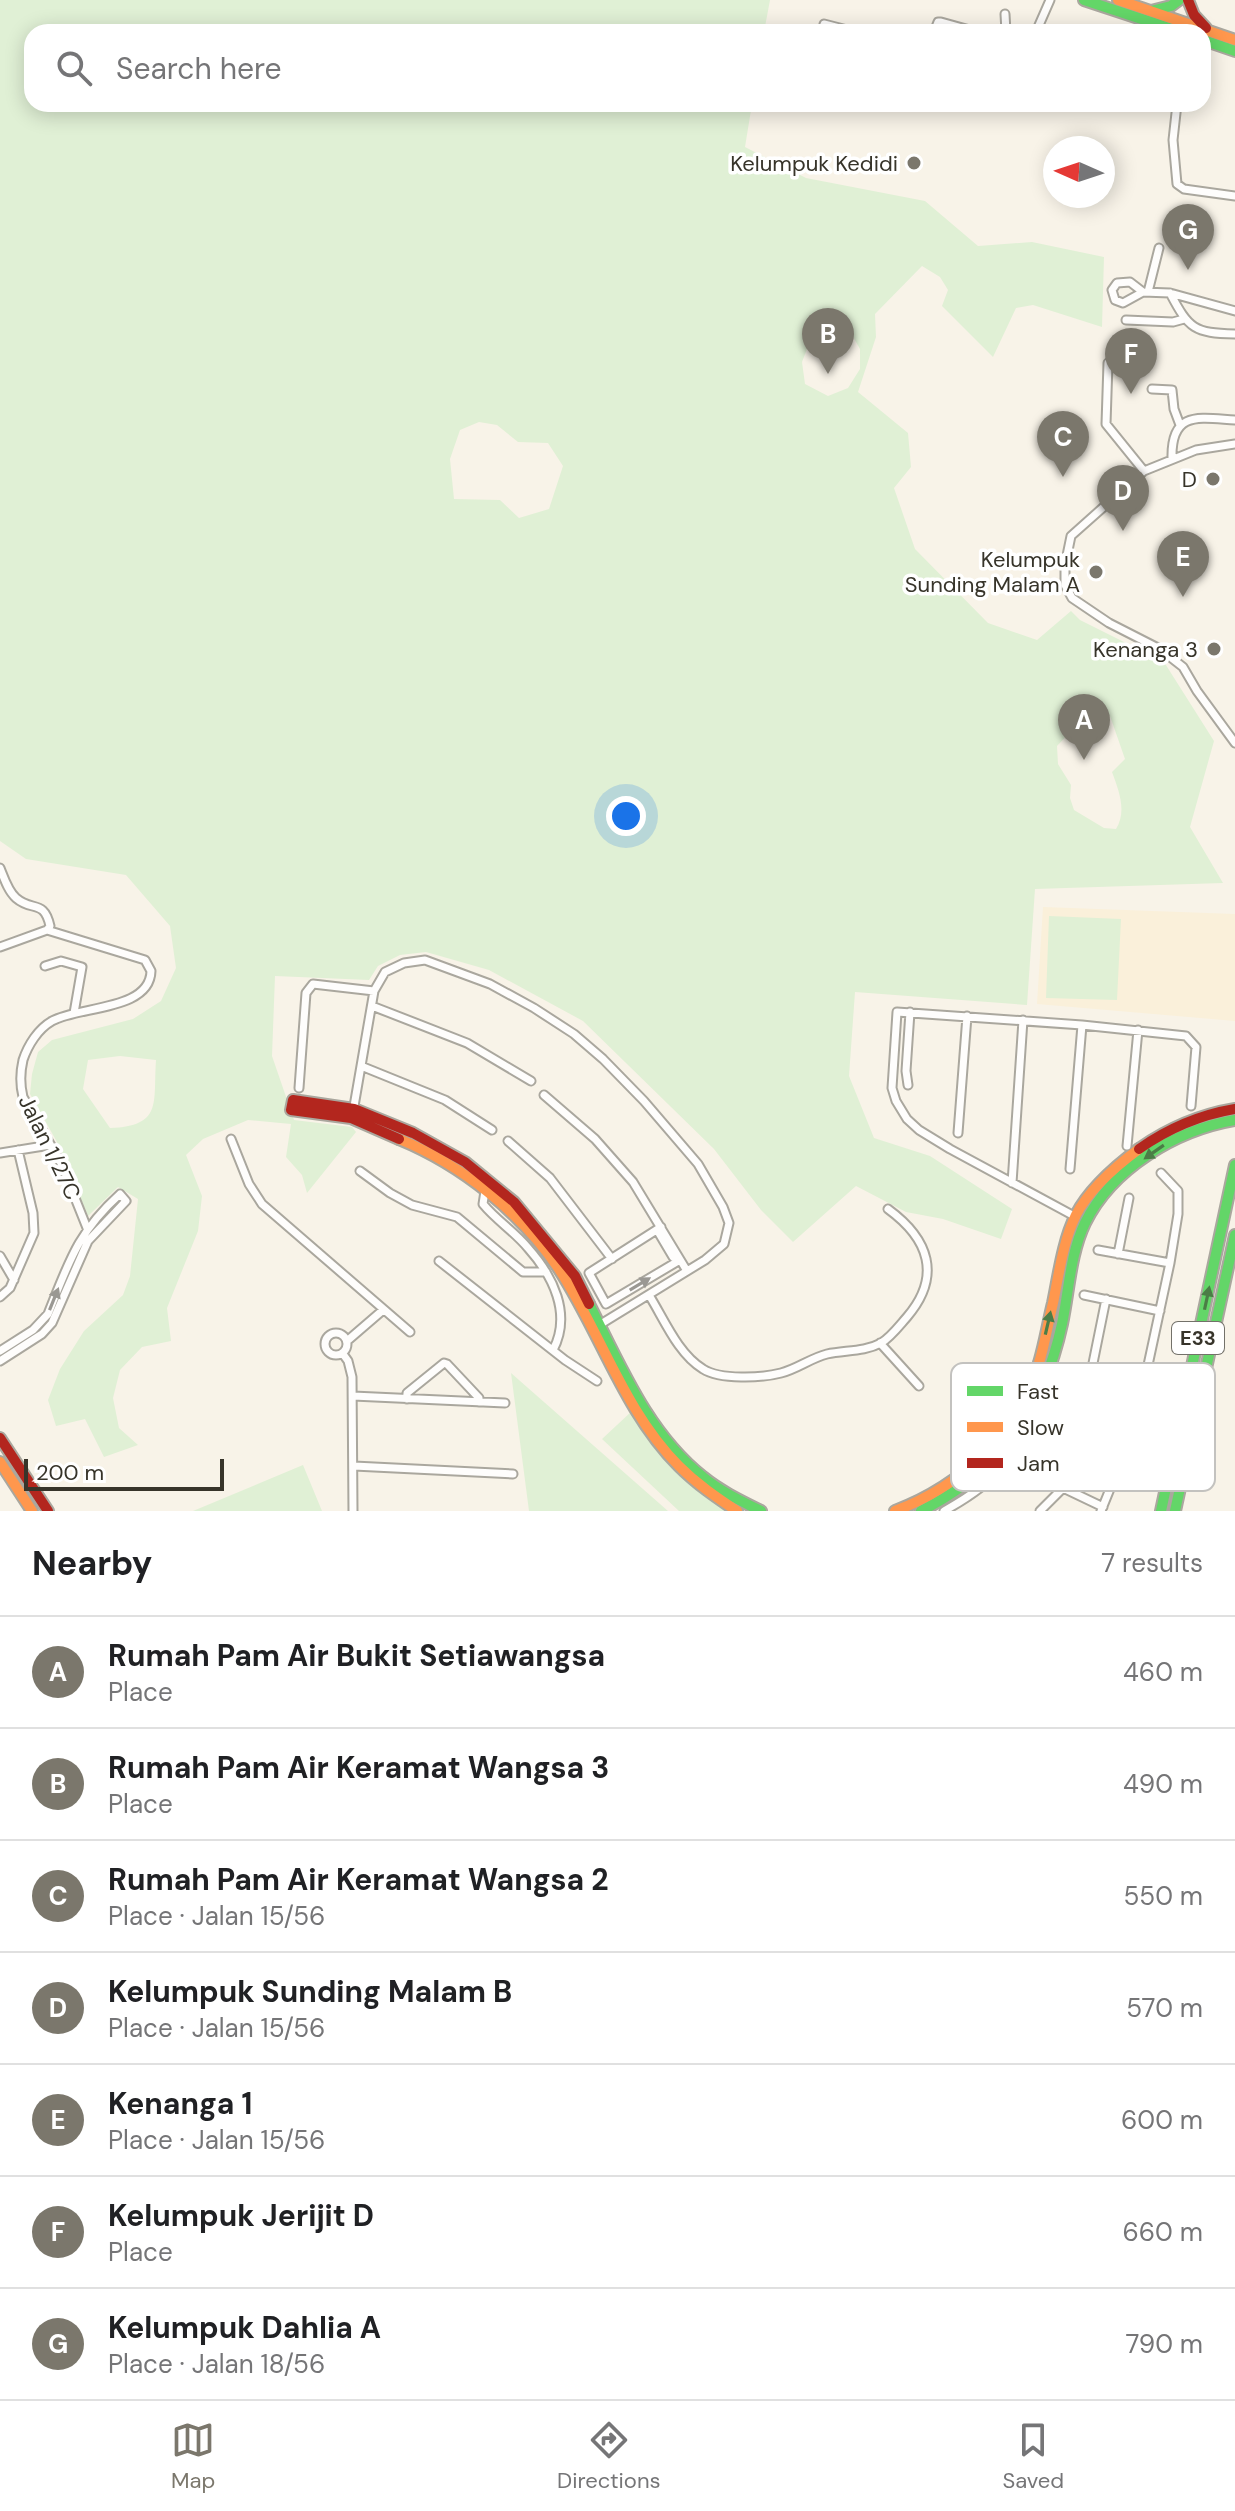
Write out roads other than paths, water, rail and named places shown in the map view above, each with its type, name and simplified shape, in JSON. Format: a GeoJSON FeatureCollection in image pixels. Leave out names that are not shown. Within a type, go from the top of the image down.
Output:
{"type":"FeatureCollection","features":[{"type":"Feature","properties":{"kind":"main road"},"geometry":{"type":"LineString","coordinates":[[1084,0],[1167,24]]}},
{"type":"Feature","properties":{"kind":"main road"},"geometry":{"type":"LineString","coordinates":[[1118,0],[1149,11],[1172,24]]}},
{"type":"Feature","properties":{"kind":"main road"},"geometry":{"type":"LineString","coordinates":[[1149,11],[1171,6],[1180,0]]}},
{"type":"Feature","properties":{"kind":"main road"},"geometry":{"type":"LineString","coordinates":[[1188,0],[1200,24]]}},
{"type":"Feature","properties":{"kind":"main road"},"geometry":{"type":"LineString","coordinates":[[1213,33],[1235,40]]}},
{"type":"Feature","properties":{"kind":"main road"},"geometry":{"type":"LineString","coordinates":[[1211,43],[1235,51]]}},
{"type":"Feature","properties":{"kind":"main road"},"geometry":{"type":"LineString","coordinates":[[737,1511],[703,1489],[660,1447],[620,1386],[597,1327],[575,1276],[514,1202],[465,1162],[438,1146],[352,1114],[293,1100],[291,1110],[352,1114],[457,1169],[485,1191],[543,1249],[568,1282],[597,1327],[631,1388],[666,1442],[712,1484],[761,1511]]}},
{"type":"Feature","properties":{"kind":"main road"},"geometry":{"type":"LineString","coordinates":[[1050,1363],[1080,1219],[1109,1189],[1163,1145],[1230,1115]]}},
{"type":"Feature","properties":{"kind":"main road","name":"E33"},"geometry":{"type":"LineString","coordinates":[[1193,1363],[1235,1165]]}},
{"type":"Feature","properties":{"kind":"main road","name":"E33"},"geometry":{"type":"LineString","coordinates":[[1207,1363],[1235,1235]]}},
{"type":"Feature","properties":{"kind":"main road"},"geometry":{"type":"LineString","coordinates":[[0,1438],[48,1511]]}},
{"type":"Feature","properties":{"kind":"main road"},"geometry":{"type":"LineString","coordinates":[[0,1462],[32,1511]]}},
{"type":"Feature","properties":{"kind":"main road"},"geometry":{"type":"LineString","coordinates":[[895,1511],[951,1483]]}},
{"type":"Feature","properties":{"kind":"main road"},"geometry":{"type":"LineString","coordinates":[[921,1511],[954,1491]]}},
{"type":"Feature","properties":{"kind":"main road","name":"E33"},"geometry":{"type":"LineString","coordinates":[[1159,1511],[1164,1491]]}},
{"type":"Feature","properties":{"kind":"main road","name":"E33"},"geometry":{"type":"LineString","coordinates":[[1175,1511],[1179,1491]]}},
{"type":"Feature","properties":{"kind":"main road"},"geometry":{"type":"LineString","coordinates":[[1183,1511],[1186,1491]]}},
{"type":"Feature","properties":{"kind":"street"},"geometry":{"type":"LineString","coordinates":[[1040,24],[1050,0]]}},
{"type":"Feature","properties":{"kind":"street"},"geometry":{"type":"LineString","coordinates":[[1177,24],[1180,0]]}},
{"type":"Feature","properties":{"kind":"street"},"geometry":{"type":"LineString","coordinates":[[1005,14],[1006,24]]}},
{"type":"Feature","properties":{"kind":"street"},"geometry":{"type":"LineString","coordinates":[[1176,112],[1173,140],[1177,184],[1184,189],[1235,196]]}},
{"type":"Feature","properties":{"kind":"street"},"geometry":{"type":"LineString","coordinates":[[1159,248],[1146,292],[1170,293],[1235,311]]}},
{"type":"Feature","properties":{"kind":"street"},"geometry":{"type":"LineString","coordinates":[[1170,293],[1184,319],[1202,331],[1235,334]]}},
{"type":"Feature","properties":{"kind":"street"},"geometry":{"type":"LineString","coordinates":[[1126,320],[1173,322],[1184,319]]}},
{"type":"Feature","properties":{"kind":"street"},"geometry":{"type":"LineString","coordinates":[[1108,363],[1106,424],[1144,471]]}},
{"type":"Feature","properties":{"kind":"street"},"geometry":{"type":"LineString","coordinates":[[1152,389],[1172,390],[1180,425]]}},
{"type":"Feature","properties":{"kind":"street"},"geometry":{"type":"LineString","coordinates":[[1172,458],[1172,444],[1180,425],[1191,418],[1235,420]]}},
{"type":"Feature","properties":{"kind":"street"},"geometry":{"type":"LineString","coordinates":[[1235,444],[1196,450],[1144,471],[1071,536],[1065,565],[1065,585],[1072,598],[1160,649],[1183,667],[1235,743]]}},
{"type":"Feature","properties":{"kind":"street"},"geometry":{"type":"LineString","coordinates":[[0,868],[11,893],[19,901],[44,910],[50,926],[47,930],[0,947]]}},
{"type":"Feature","properties":{"kind":"street"},"geometry":{"type":"LineString","coordinates":[[0,893],[11,893]]}},
{"type":"Feature","properties":{"kind":"street","name":"Jalan 1/27C"},"geometry":{"type":"LineString","coordinates":[[47,930],[145,960],[151,971],[147,984],[133,997],[111,1006],[59,1018],[43,1028],[29,1046],[22,1066],[23,1097],[68,1178],[87,1228]]}},
{"type":"Feature","properties":{"kind":"street"},"geometry":{"type":"LineString","coordinates":[[352,1114],[374,991],[385,972],[404,963],[425,960],[490,984],[574,1034],[603,1059],[698,1164],[729,1223],[724,1244],[597,1327]]}},
{"type":"Feature","properties":{"kind":"street"},"geometry":{"type":"LineString","coordinates":[[45,966],[61,961],[82,967],[74,1013]]}},
{"type":"Feature","properties":{"kind":"street"},"geometry":{"type":"LineString","coordinates":[[299,1088],[306,993],[313,984],[374,991]]}},
{"type":"Feature","properties":{"kind":"street"},"geometry":{"type":"LineString","coordinates":[[372,1006],[467,1043],[531,1081]]}},
{"type":"Feature","properties":{"kind":"street"},"geometry":{"type":"LineString","coordinates":[[908,1085],[910,1012]]}},
{"type":"Feature","properties":{"kind":"street"},"geometry":{"type":"LineString","coordinates":[[1080,1219],[919,1130],[907,1119],[892,1088],[896,1013],[1023,1020],[1186,1036],[1195,1045],[1191,1106]]}},
{"type":"Feature","properties":{"kind":"street"},"geometry":{"type":"LineString","coordinates":[[958,1133],[967,1016]]}},
{"type":"Feature","properties":{"kind":"street"},"geometry":{"type":"LineString","coordinates":[[1012,1183],[1023,1020]]}},
{"type":"Feature","properties":{"kind":"street"},"geometry":{"type":"LineString","coordinates":[[1070,1169],[1082,1025]]}},
{"type":"Feature","properties":{"kind":"street"},"geometry":{"type":"LineString","coordinates":[[1127,1146],[1138,1030]]}},
{"type":"Feature","properties":{"kind":"street"},"geometry":{"type":"LineString","coordinates":[[361,1066],[445,1100],[492,1130]]}},
{"type":"Feature","properties":{"kind":"street"},"geometry":{"type":"LineString","coordinates":[[544,1095],[595,1139],[633,1182],[678,1261],[687,1271]]}},
{"type":"Feature","properties":{"kind":"street"},"geometry":{"type":"LineString","coordinates":[[231,1139],[249,1184],[262,1204],[410,1332]]}},
{"type":"Feature","properties":{"kind":"street"},"geometry":{"type":"LineString","coordinates":[[508,1141],[550,1178],[612,1259]]}},
{"type":"Feature","properties":{"kind":"street"},"geometry":{"type":"LineString","coordinates":[[0,1153],[50,1145]]}},
{"type":"Feature","properties":{"kind":"street"},"geometry":{"type":"LineString","coordinates":[[0,1297],[14,1280],[31,1241],[34,1224],[18,1150]]}},
{"type":"Feature","properties":{"kind":"street"},"geometry":{"type":"LineString","coordinates":[[360,1171],[412,1205],[457,1217],[523,1272],[546,1272]]}},
{"type":"Feature","properties":{"kind":"street"},"geometry":{"type":"LineString","coordinates":[[1149,1363],[1178,1214],[1178,1191],[1161,1173]]}},
{"type":"Feature","properties":{"kind":"street"},"geometry":{"type":"LineString","coordinates":[[485,1191],[483,1204],[528,1247],[546,1272],[562,1316],[560,1336],[553,1350]]}},
{"type":"Feature","properties":{"kind":"street","name":"Jalan 1/27C"},"geometry":{"type":"LineString","coordinates":[[0,1351],[33,1330],[48,1314],[75,1247],[87,1228],[120,1194],[126,1201],[88,1241],[52,1323],[42,1334],[0,1361]]}},
{"type":"Feature","properties":{"kind":"street"},"geometry":{"type":"LineString","coordinates":[[1118,1254],[1129,1198]]}},
{"type":"Feature","properties":{"kind":"street"},"geometry":{"type":"LineString","coordinates":[[649,1295],[688,1358],[705,1371],[759,1376],[784,1373],[828,1354],[854,1351],[880,1343],[920,1302],[928,1282],[928,1262],[915,1234],[888,1209]]}},
{"type":"Feature","properties":{"kind":"street"},"geometry":{"type":"LineString","coordinates":[[659,1229],[589,1273],[606,1304],[678,1261]]}},
{"type":"Feature","properties":{"kind":"street"},"geometry":{"type":"LineString","coordinates":[[1098,1250],[1170,1263]]}},
{"type":"Feature","properties":{"kind":"street"},"geometry":{"type":"LineString","coordinates":[[0,1256],[14,1280]]}},
{"type":"Feature","properties":{"kind":"street"},"geometry":{"type":"LineString","coordinates":[[439,1261],[597,1381]]}},
{"type":"Feature","properties":{"kind":"street"},"geometry":{"type":"LineString","coordinates":[[1084,1295],[1160,1311]]}},
{"type":"Feature","properties":{"kind":"street"},"geometry":{"type":"LineString","coordinates":[[1093,1363],[1106,1299]]}},
{"type":"Feature","properties":{"kind":"street"},"geometry":{"type":"LineString","coordinates":[[347,1341],[383,1310]]}},
{"type":"Feature","properties":{"kind":"street"},"geometry":{"type":"LineString","coordinates":[[335,1333],[347,1341],[343,1354],[337,1356],[329,1353],[325,1343],[335,1333]]}},
{"type":"Feature","properties":{"kind":"street"},"geometry":{"type":"LineString","coordinates":[[880,1343],[919,1386]]}},
{"type":"Feature","properties":{"kind":"street"},"geometry":{"type":"LineString","coordinates":[[343,1354],[350,1368],[353,1396],[353,1511]]}},
{"type":"Feature","properties":{"kind":"street"},"geometry":{"type":"LineString","coordinates":[[407,1399],[407,1393],[444,1363],[479,1398],[479,1402]]}},
{"type":"Feature","properties":{"kind":"street"},"geometry":{"type":"LineString","coordinates":[[353,1396],[505,1403]]}},
{"type":"Feature","properties":{"kind":"street"},"geometry":{"type":"LineString","coordinates":[[354,1466],[513,1474]]}},
{"type":"Feature","properties":{"kind":"street"},"geometry":{"type":"LineString","coordinates":[[944,1511],[978,1491]]}},
{"type":"Feature","properties":{"kind":"street"},"geometry":{"type":"LineString","coordinates":[[1040,1511],[1060,1491]]}},
{"type":"Feature","properties":{"kind":"street"},"geometry":{"type":"LineString","coordinates":[[1066,1491],[1102,1509]]}},
{"type":"Feature","properties":{"kind":"place","name":"Kelumpuk Kedidi"},"geometry":{"type":"Point","coordinates":[914,163]}},
{"type":"Feature","properties":{"kind":"place","name":"Kelumpuk Dahlia A"},"geometry":{"type":"Point","coordinates":[1188,270]}},
{"type":"Feature","properties":{"kind":"place","name":"Rumah Pam Air Keramat Wangsa 3"},"geometry":{"type":"Point","coordinates":[828,374]}},
{"type":"Feature","properties":{"kind":"place","name":"Kelumpuk Jerijit D"},"geometry":{"type":"Point","coordinates":[1131,394]}},
{"type":"Feature","properties":{"kind":"place","name":"Rumah Pam Air Keramat Wangsa 2"},"geometry":{"type":"Point","coordinates":[1063,477]}},
{"type":"Feature","properties":{"kind":"place","name":"D"},"geometry":{"type":"Point","coordinates":[1213,479]}},
{"type":"Feature","properties":{"kind":"place","name":"Kelumpuk Sunding Malam B"},"geometry":{"type":"Point","coordinates":[1123,531]}},
{"type":"Feature","properties":{"kind":"place","name":"Kelumpuk Sunding Malam A"},"geometry":{"type":"Point","coordinates":[1096,572]}},
{"type":"Feature","properties":{"kind":"place","name":"Kenanga 1"},"geometry":{"type":"Point","coordinates":[1183,597]}},
{"type":"Feature","properties":{"kind":"place","name":"Kenanga 3"},"geometry":{"type":"Point","coordinates":[1214,649]}},
{"type":"Feature","properties":{"kind":"place","name":"Rumah Pam Air Bukit Setiawangsa"},"geometry":{"type":"Point","coordinates":[1084,760]}}]}
